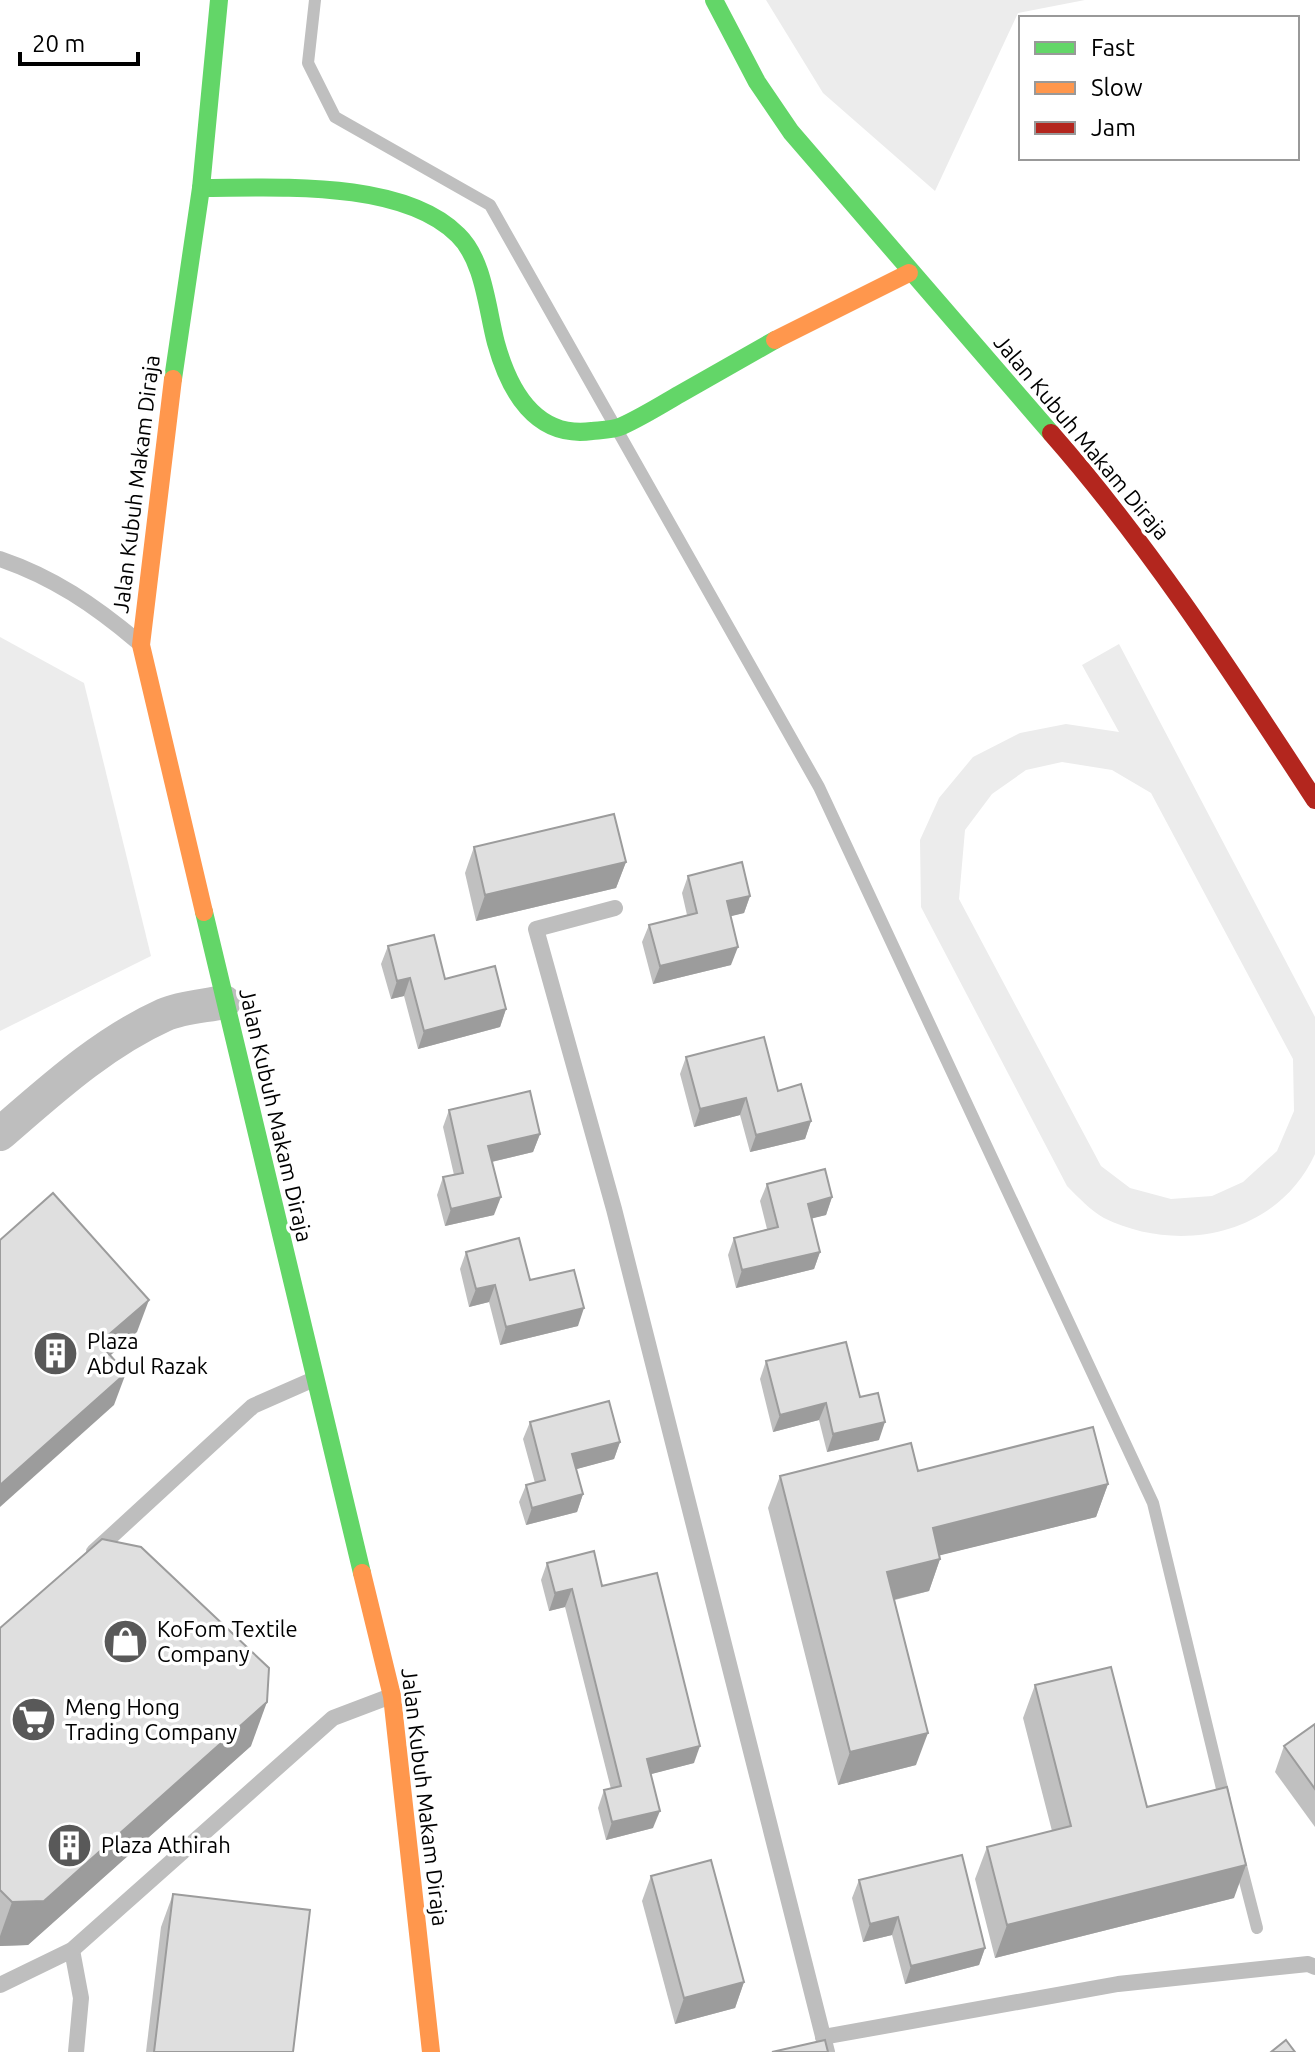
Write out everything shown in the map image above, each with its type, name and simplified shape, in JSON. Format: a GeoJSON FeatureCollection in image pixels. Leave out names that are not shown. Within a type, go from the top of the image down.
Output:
{"type":"FeatureCollection","features":[{"type":"Feature","properties":{"kind":"street","name":"Jalan Kubuh Makam Diraja"},"geometry":{"type":"LineString","coordinates":[[219,0],[201,188],[177,347],[141,645],[392,1696],[431,2052]]}},
{"type":"Feature","properties":{"kind":"street","name":"Jalan Kubuh Makam Diraja"},"geometry":{"type":"LineString","coordinates":[[714,0],[757,82],[791,132],[909,273],[1116,507],[1185,602],[1315,800]]}},
{"type":"Feature","properties":{"kind":"street"},"geometry":{"type":"LineString","coordinates":[[201,188],[305,188],[391,201],[427,213],[459,235],[476,266],[514,395],[532,416],[559,431],[589,435],[619,428],[813,319],[909,273]]}},
{"type":"Feature","properties":{"kind":"street"},"geometry":{"type":"LineString","coordinates":[[0,1134],[65,1077],[119,1040],[167,1014],[224,1002]]}},
{"type":"Feature","properties":{"kind":"lane"},"geometry":{"type":"LineString","coordinates":[[0,559],[40,573],[93,604],[141,645]]}},
{"type":"Feature","properties":{"kind":"lane"},"geometry":{"type":"LineString","coordinates":[[615,908],[536,929],[614,1209],[825,2045],[1118,1984],[1308,1964],[1315,1967]]}},
{"type":"Feature","properties":{"kind":"lane"},"geometry":{"type":"LineString","coordinates":[[81,1564],[253,1406],[314,1379]]}},
{"type":"Feature","properties":{"kind":"lane"},"geometry":{"type":"LineString","coordinates":[[0,1985],[72,1950],[303,1741],[333,1718],[392,1696]]}},
{"type":"Feature","properties":{"kind":"lane"},"geometry":{"type":"LineString","coordinates":[[72,1950],[81,1998],[76,2052]]}},
{"type":"Feature","properties":{"kind":"shaded area"},"geometry":{"type":"Polygon","coordinates":[[[766,0],[1085,0],[1018,13],[935,191],[823,93],[766,0]]]}},
{"type":"Feature","properties":{"kind":"shaded area"},"geometry":{"type":"Polygon","coordinates":[[[0,637],[84,683],[151,956],[0,1031],[0,637]]]}},
{"type":"Feature","properties":{"kind":"shaded area"},"geometry":{"type":"Polygon","coordinates":[[[1119,644],[1315,1017],[1315,1154],[1298,1182],[1277,1203],[1252,1220],[1224,1230],[1194,1235],[1163,1235],[1133,1229],[1099,1215],[1067,1186],[921,907],[920,840],[939,798],[973,757],[1020,733],[1066,724],[1119,732],[1082,665],[1119,644]],[[1062,762],[1026,770],[992,794],[965,830],[959,899],[1101,1166],[1130,1188],[1171,1199],[1212,1196],[1243,1182],[1277,1151],[1294,1111],[1293,1059],[1151,793],[1112,770],[1062,762]]]}},
{"type":"Feature","properties":{"kind":"building"},"geometry":{"type":"Polygon","coordinates":[[[614,814],[626,862],[485,895],[474,847],[614,814]]]}},
{"type":"Feature","properties":{"kind":"building"},"geometry":{"type":"Polygon","coordinates":[[[742,862],[750,896],[727,901],[738,947],[660,966],[649,925],[697,913],[688,876],[742,862]]]}},
{"type":"Feature","properties":{"kind":"building"},"geometry":{"type":"Polygon","coordinates":[[[434,935],[445,979],[495,966],[506,1009],[424,1031],[410,978],[397,981],[388,946],[434,935]]]}},
{"type":"Feature","properties":{"kind":"building"},"geometry":{"type":"Polygon","coordinates":[[[764,1037],[778,1091],[801,1084],[811,1121],[756,1135],[746,1098],[700,1109],[686,1057],[764,1037]]]}},
{"type":"Feature","properties":{"kind":"building"},"geometry":{"type":"Polygon","coordinates":[[[530,1091],[540,1134],[488,1146],[501,1197],[451,1209],[443,1177],[463,1173],[449,1110],[530,1091]]]}},
{"type":"Feature","properties":{"kind":"building"},"geometry":{"type":"Polygon","coordinates":[[[825,1169],[832,1197],[808,1204],[820,1252],[742,1270],[734,1238],[778,1227],[767,1184],[825,1169]]]}},
{"type":"Feature","properties":{"kind":"building","name":"Plaza Abdul Razak"},"geometry":{"type":"Polygon","coordinates":[[[53,1193],[149,1300],[99,1343],[126,1373],[0,1485],[0,1240],[53,1193]]]}},
{"type":"Feature","properties":{"kind":"building"},"geometry":{"type":"Polygon","coordinates":[[[519,1238],[530,1280],[574,1270],[584,1308],[506,1327],[495,1285],[476,1289],[466,1252],[519,1238]]]}},
{"type":"Feature","properties":{"kind":"building"},"geometry":{"type":"Polygon","coordinates":[[[846,1342],[860,1397],[878,1393],[885,1422],[833,1434],[826,1403],[780,1415],[766,1361],[846,1342]]]}},
{"type":"Feature","properties":{"kind":"building"},"geometry":{"type":"Polygon","coordinates":[[[609,1401],[620,1442],[572,1454],[583,1494],[532,1508],[526,1485],[545,1480],[530,1422],[609,1401]]]}},
{"type":"Feature","properties":{"kind":"building"},"geometry":{"type":"Polygon","coordinates":[[[1093,1427],[1108,1484],[933,1528],[940,1559],[887,1572],[928,1733],[850,1752],[780,1476],[911,1443],[918,1471],[1093,1427]]]}},
{"type":"Feature","properties":{"kind":"building","name":"Plaza Athirah"},"geometry":{"type":"Polygon","coordinates":[[[102,1539],[141,1547],[269,1668],[267,1702],[44,1901],[12,1902],[0,1890],[0,1628],[102,1539]]]}},
{"type":"Feature","properties":{"kind":"building"},"geometry":{"type":"Polygon","coordinates":[[[594,1551],[602,1586],[657,1573],[700,1746],[647,1759],[660,1811],[612,1822],[604,1790],[621,1786],[572,1589],[555,1593],[547,1563],[594,1551]]]}},
{"type":"Feature","properties":{"kind":"building"},"geometry":{"type":"Polygon","coordinates":[[[1111,1667],[1147,1807],[1227,1787],[1246,1865],[1007,1925],[987,1847],[1071,1826],[1035,1685],[1111,1667]]]}},
{"type":"Feature","properties":{"kind":"building"},"geometry":{"type":"Polygon","coordinates":[[[1315,1724],[1315,1789],[1284,1746],[1315,1724]]]}},
{"type":"Feature","properties":{"kind":"building"},"geometry":{"type":"Polygon","coordinates":[[[962,1855],[985,1948],[911,1966],[898,1917],[870,1924],[859,1880],[962,1855]]]}},
{"type":"Feature","properties":{"kind":"building"},"geometry":{"type":"Polygon","coordinates":[[[711,1860],[744,1982],[684,1998],[651,1876],[711,1860]]]}},
{"type":"Feature","properties":{"kind":"building"},"geometry":{"type":"Polygon","coordinates":[[[173,1894],[310,1910],[293,2052],[154,2052],[173,1894]]]}},
{"type":"Feature","properties":{"kind":"building"},"geometry":{"type":"Polygon","coordinates":[[[825,2040],[828,2052],[772,2052],[825,2040]]]}},
{"type":"Feature","properties":{"kind":"building"},"geometry":{"type":"Polygon","coordinates":[[[1286,2040],[1295,2052],[1271,2052],[1286,2040]]]}},
{"type":"Feature","properties":{"kind":"waterway"},"geometry":{"type":"LineString","coordinates":[[315,0],[308,63],[335,117],[490,205],[819,787],[1153,1503],[1225,1801]]}},
{"type":"Feature","properties":{"kind":"waterway"},"geometry":{"type":"LineString","coordinates":[[1239,1858],[1257,1928]]}},
{"type":"Feature","properties":{"kind":"traffic: fast"},"geometry":{"type":"LineString","coordinates":[[173,379],[201,188],[219,0]]}},
{"type":"Feature","properties":{"kind":"traffic: fast"},"geometry":{"type":"LineString","coordinates":[[714,0],[757,82],[791,132],[1051,433]]}},
{"type":"Feature","properties":{"kind":"traffic: fast"},"geometry":{"type":"LineString","coordinates":[[201,188],[336,190],[405,204],[434,217],[458,235],[474,258],[496,343],[517,394],[540,419],[555,427],[572,431],[607,430],[622,426],[775,340]]}},
{"type":"Feature","properties":{"kind":"traffic: fast"},"geometry":{"type":"LineString","coordinates":[[204,912],[362,1573]]}},
{"type":"Feature","properties":{"kind":"traffic: slow"},"geometry":{"type":"LineString","coordinates":[[775,340],[909,273]]}},
{"type":"Feature","properties":{"kind":"traffic: slow"},"geometry":{"type":"LineString","coordinates":[[173,379],[141,645],[204,912]]}},
{"type":"Feature","properties":{"kind":"traffic: slow"},"geometry":{"type":"LineString","coordinates":[[362,1573],[392,1696],[431,2052]]}},
{"type":"Feature","properties":{"kind":"traffic: jam"},"geometry":{"type":"LineString","coordinates":[[1051,433],[1157,566],[1315,800]]}},
{"type":"Feature","properties":{"kind":"place","name":"Plaza Abdul Razak"},"geometry":{"type":"Point","coordinates":[56,1354]}},
{"type":"Feature","properties":{"kind":"place","name":"KoFom Textile Company"},"geometry":{"type":"Point","coordinates":[126,1642]}},
{"type":"Feature","properties":{"kind":"place","name":"Meng Hong Trading Company"},"geometry":{"type":"Point","coordinates":[34,1720]}},
{"type":"Feature","properties":{"kind":"place","name":"Plaza Athirah"},"geometry":{"type":"Point","coordinates":[70,1845]}}]}
